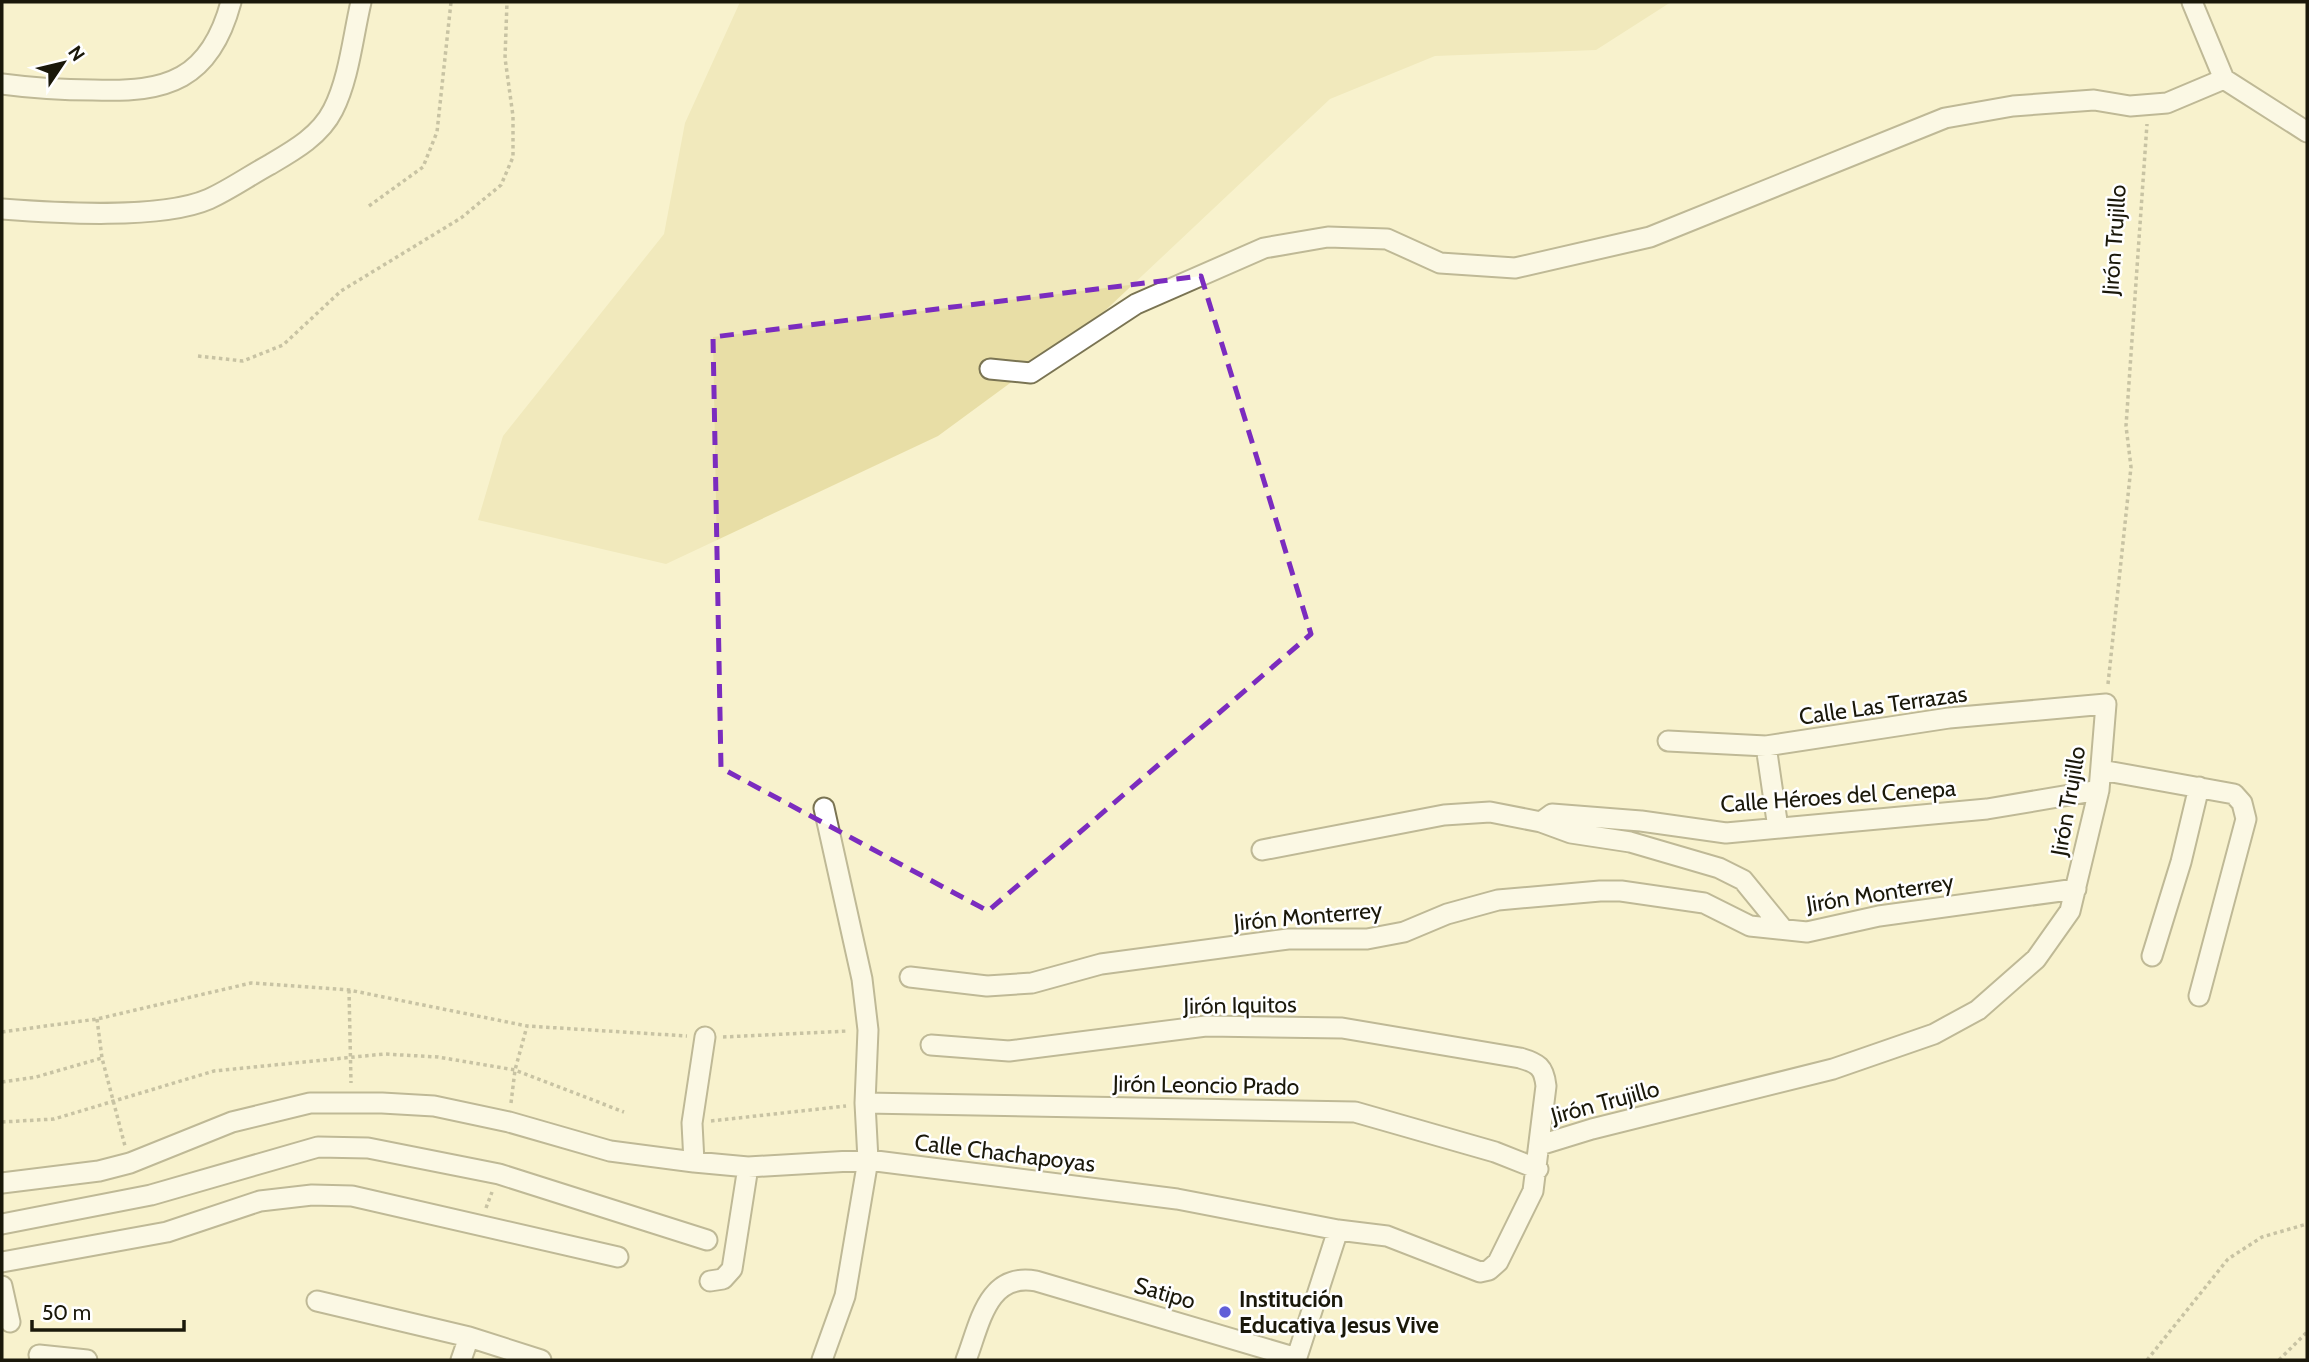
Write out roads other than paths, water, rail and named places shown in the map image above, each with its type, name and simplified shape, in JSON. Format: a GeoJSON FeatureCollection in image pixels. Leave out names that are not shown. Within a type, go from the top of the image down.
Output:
{"type":"FeatureCollection","features":[{"type":"Feature","properties":{"kind":"street"},"geometry":{"type":"LineString","coordinates":[[2,84],[41,89],[138,92],[169,85],[192,69],[213,44],[231,2]]}},
{"type":"Feature","properties":{"kind":"street"},"geometry":{"type":"LineString","coordinates":[[2,209],[59,214],[181,208],[219,193],[297,148],[320,130],[333,110],[361,2]]}},
{"type":"Feature","properties":{"kind":"street"},"geometry":{"type":"LineString","coordinates":[[2192,2],[2224,79],[2307,132]]}},
{"type":"Feature","properties":{"kind":"street"},"geometry":{"type":"LineString","coordinates":[[990,369],[1031,373],[1136,304],[1264,248],[1328,237],[1387,240],[1440,262],[1515,268],[1650,237],[1945,118],[2013,106],[2094,100],[2130,106],[2167,103],[2224,79]]}},
{"type":"Feature","properties":{"kind":"street","name":"Calle Las Terrazas"},"geometry":{"type":"LineString","coordinates":[[1668,741],[1766,746],[1950,718],[2106,704]]}},
{"type":"Feature","properties":{"kind":"street","name":"Jirón Trujillo"},"geometry":{"type":"LineString","coordinates":[[1540,1145],[1591,1129],[1833,1069],[1934,1034],[1978,1010],[2036,959],[2070,911],[2100,780],[2106,704]]}},
{"type":"Feature","properties":{"kind":"street"},"geometry":{"type":"LineString","coordinates":[[1766,746],[1778,828]]}},
{"type":"Feature","properties":{"kind":"street","name":"Calle Héroes del Cenepa"},"geometry":{"type":"LineString","coordinates":[[1541,822],[1552,814],[1726,833],[1987,809],[2100,780],[2199,787],[2234,794],[2242,803],[2246,818],[2199,996]]}},
{"type":"Feature","properties":{"kind":"street"},"geometry":{"type":"LineString","coordinates":[[2152,956],[2181,862],[2199,787]]}},
{"type":"Feature","properties":{"kind":"street"},"geometry":{"type":"LineString","coordinates":[[822,1360],[845,1296],[868,1160],[865,1103],[868,1030],[862,979],[824,808]]}},
{"type":"Feature","properties":{"kind":"street","name":"Calle Héroes del Cenepa"},"geometry":{"type":"LineString","coordinates":[[1262,850],[1444,815],[1490,812],[1541,822],[1571,833],[1630,842],[1719,868],[1742,880],[1783,929]]}},
{"type":"Feature","properties":{"kind":"street","name":"Jirón Monterrey"},"geometry":{"type":"LineString","coordinates":[[911,977],[987,986],[1032,983],[1101,964],[1288,939],[1367,939],[1405,932],[1447,914],[1498,900],[1600,891],[1622,891],[1704,903],[1749,926],[1807,932],[1879,916],[2076,889]]}},
{"type":"Feature","properties":{"kind":"street","name":"Jirón Iquitos"},"geometry":{"type":"LineString","coordinates":[[931,1045],[1009,1051],[1206,1026],[1342,1028],[1520,1058],[1536,1062],[1544,1070]]}},
{"type":"Feature","properties":{"kind":"street"},"geometry":{"type":"LineString","coordinates":[[694,1162],[692,1123],[705,1037]]}},
{"type":"Feature","properties":{"kind":"street","name":"Jirón Trujillo"},"geometry":{"type":"LineString","coordinates":[[1489,1270],[1498,1262],[1533,1191],[1538,1169],[1546,1086],[1544,1070]]}},
{"type":"Feature","properties":{"kind":"street","name":"Calle Chachapoyas"},"geometry":{"type":"LineString","coordinates":[[2,1184],[64,1177],[130,1163],[232,1122],[310,1103],[352,1101],[434,1106],[509,1122],[610,1152],[694,1162],[748,1167],[868,1160],[1177,1199],[1338,1230],[1387,1236],[1468,1270],[1489,1270]]}},
{"type":"Feature","properties":{"kind":"street","name":"Jirón Leoncio Prado"},"geometry":{"type":"LineString","coordinates":[[865,1103],[1355,1112],[1482,1148],[1538,1169]]}},
{"type":"Feature","properties":{"kind":"street"},"geometry":{"type":"LineString","coordinates":[[2,1224],[150,1195],[318,1147],[368,1148],[499,1174],[707,1240]]}},
{"type":"Feature","properties":{"kind":"street"},"geometry":{"type":"LineString","coordinates":[[710,1281],[723,1279],[732,1269],[748,1167]]}},
{"type":"Feature","properties":{"kind":"street"},"geometry":{"type":"LineString","coordinates":[[2,1262],[167,1233],[260,1201],[312,1195],[352,1196],[618,1257]]}},
{"type":"Feature","properties":{"kind":"street"},"geometry":{"type":"LineString","coordinates":[[1296,1359],[1338,1230]]}},
{"type":"Feature","properties":{"kind":"street","name":"Satipo"},"geometry":{"type":"LineString","coordinates":[[966,1360],[987,1304],[998,1289],[1019,1279],[1049,1284],[1296,1359]]}},
{"type":"Feature","properties":{"kind":"street"},"geometry":{"type":"LineString","coordinates":[[2,1286],[10,1322]]}},
{"type":"Feature","properties":{"kind":"street"},"geometry":{"type":"LineString","coordinates":[[317,1301],[469,1337],[541,1360]]}},
{"type":"Feature","properties":{"kind":"street"},"geometry":{"type":"LineString","coordinates":[[461,1360],[469,1337]]}},
{"type":"Feature","properties":{"kind":"street"},"geometry":{"type":"LineString","coordinates":[[39,1355],[87,1360]]}},
{"type":"Feature","properties":{"kind":"place","name":"Institución Educativa Jesus Vive"},"geometry":{"type":"Point","coordinates":[1225,1312]}}]}
